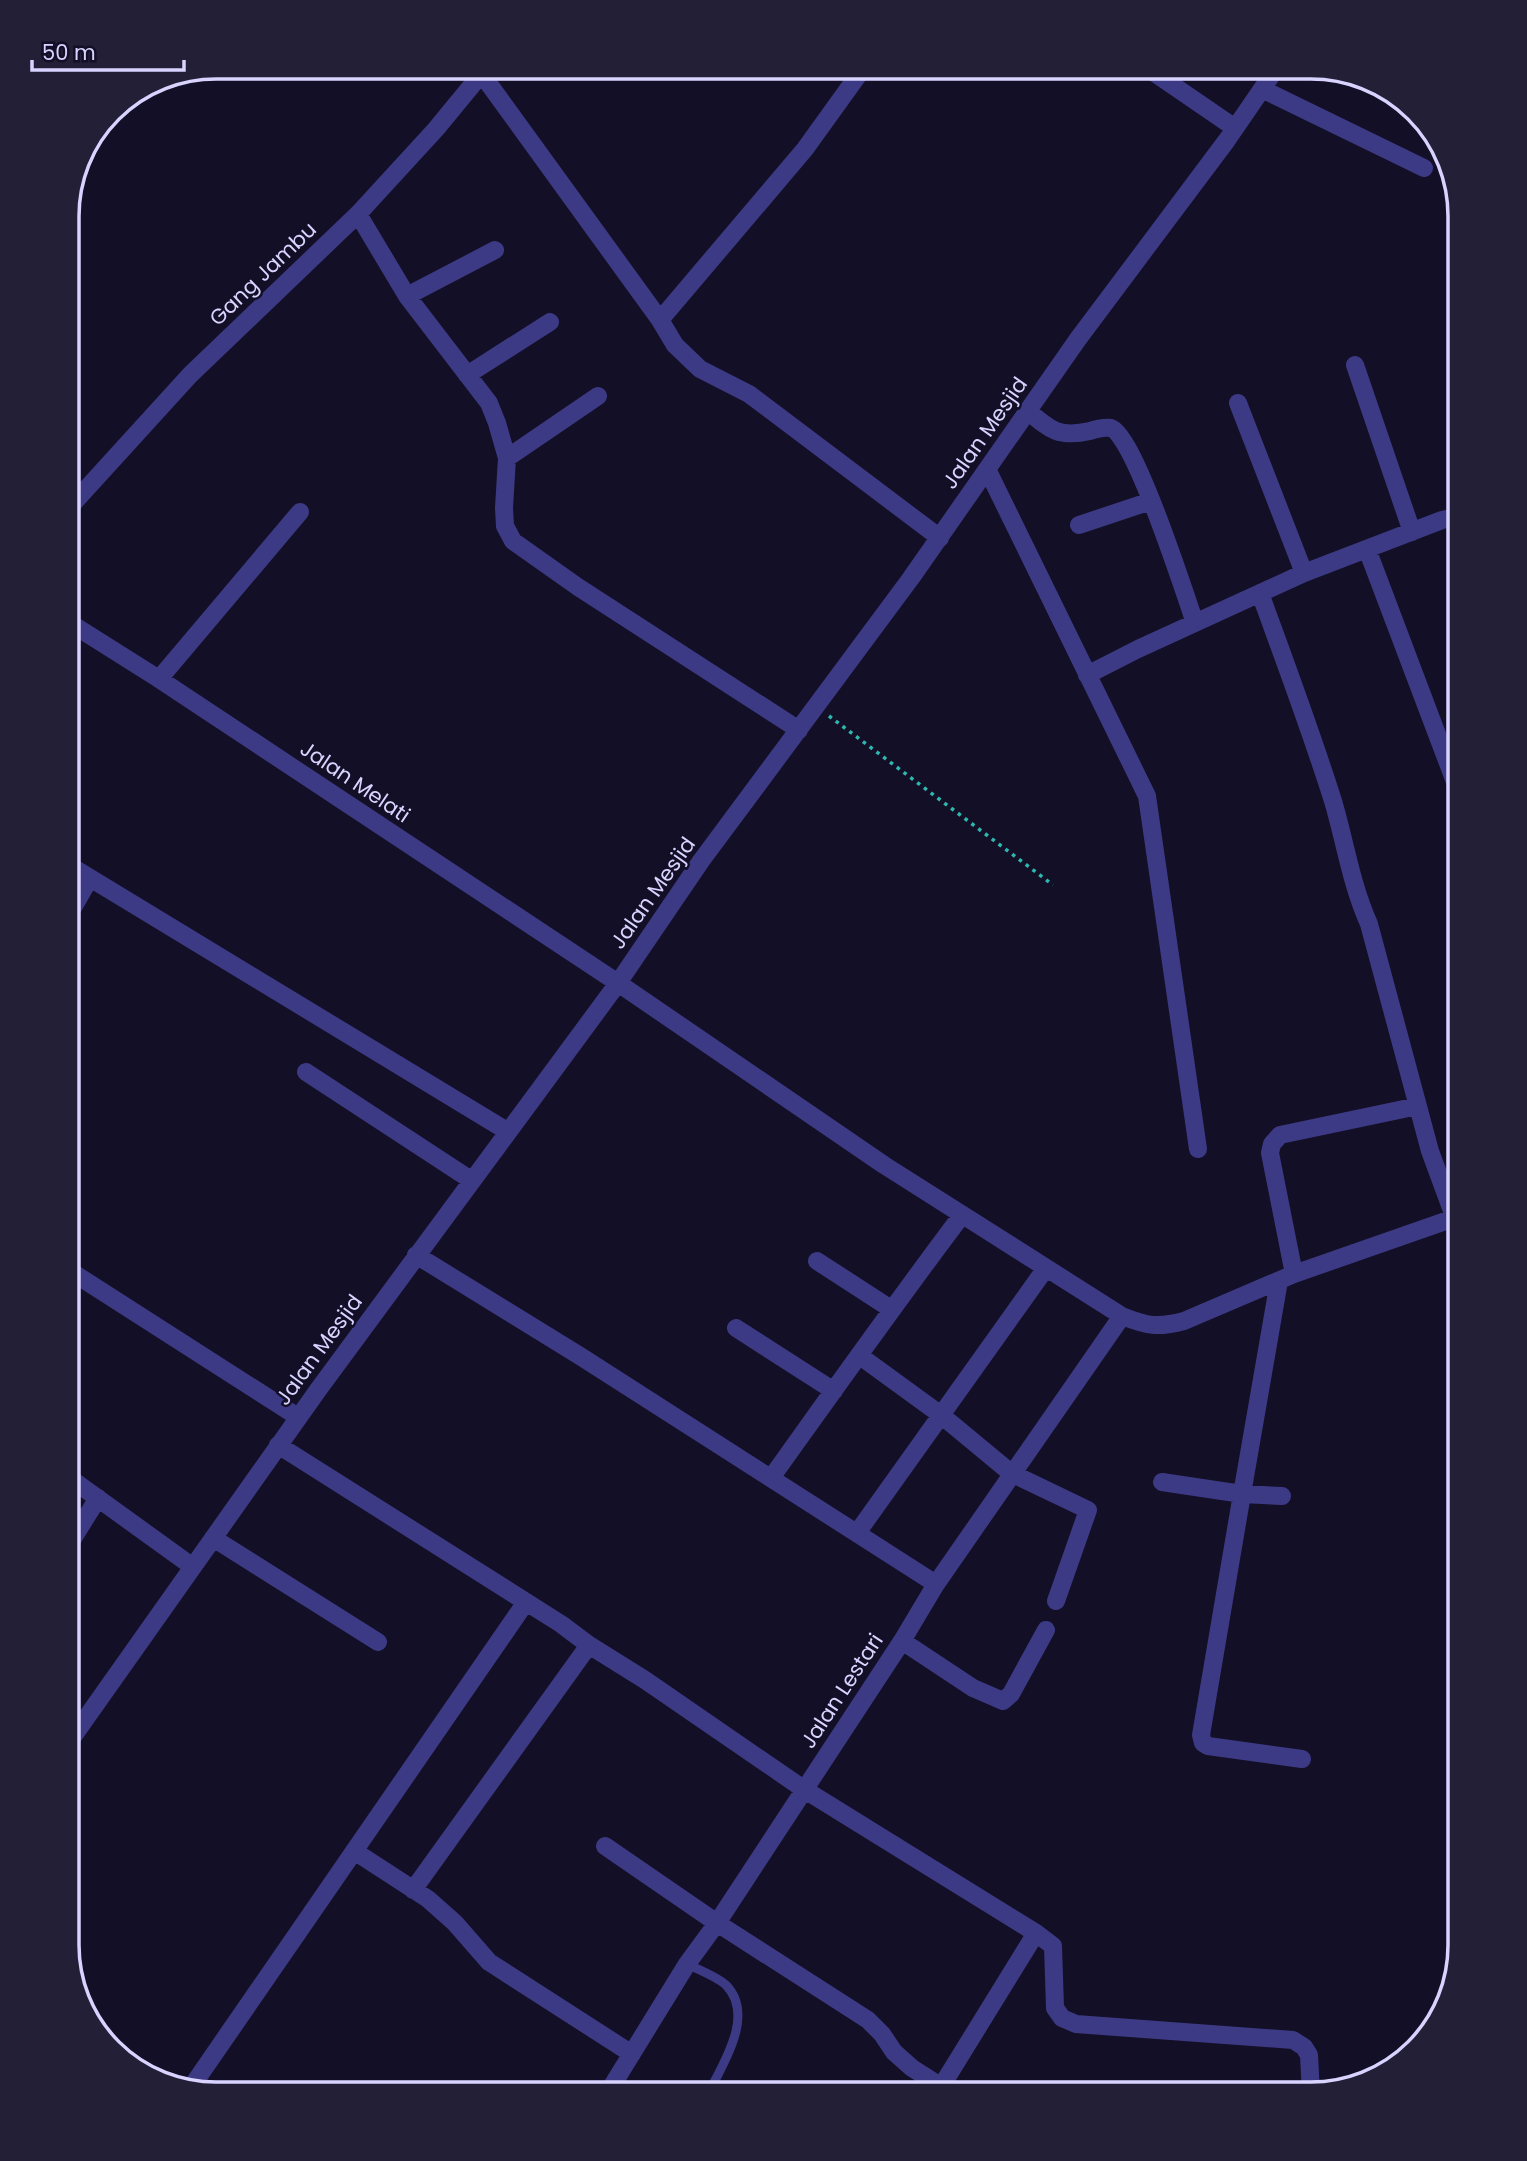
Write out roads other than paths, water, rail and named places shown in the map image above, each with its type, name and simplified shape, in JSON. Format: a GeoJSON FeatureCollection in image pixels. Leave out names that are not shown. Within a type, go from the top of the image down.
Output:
{"type":"FeatureCollection","features":[{"type":"Feature","properties":{"kind":"street","name":"Gang Jambu"},"geometry":{"type":"LineString","coordinates":[[79,497],[190,375],[358,214],[436,129],[477,79]]}},
{"type":"Feature","properties":{"kind":"street"},"geometry":{"type":"LineString","coordinates":[[490,79],[675,345],[700,369],[749,394],[940,538]]}},
{"type":"Feature","properties":{"kind":"street"},"geometry":{"type":"LineString","coordinates":[[660,320],[804,149],[855,79]]}},
{"type":"Feature","properties":{"kind":"street"},"geometry":{"type":"LineString","coordinates":[[1164,79],[1236,128]]}},
{"type":"Feature","properties":{"kind":"street","name":"Jalan Mesjid"},"geometry":{"type":"LineString","coordinates":[[79,1726],[298,1417],[618,982],[701,861],[940,538],[1079,339],[1236,128],[1269,79]]}},
{"type":"Feature","properties":{"kind":"street"},"geometry":{"type":"LineString","coordinates":[[1262,89],[1424,168]]}},
{"type":"Feature","properties":{"kind":"street"},"geometry":{"type":"LineString","coordinates":[[358,214],[407,296],[489,403],[507,458],[505,526],[513,541],[578,587],[799,730]]}},
{"type":"Feature","properties":{"kind":"street"},"geometry":{"type":"LineString","coordinates":[[407,296],[495,250]]}},
{"type":"Feature","properties":{"kind":"street"},"geometry":{"type":"LineString","coordinates":[[467,375],[550,322]]}},
{"type":"Feature","properties":{"kind":"street"},"geometry":{"type":"LineString","coordinates":[[1355,365],[1412,532]]}},
{"type":"Feature","properties":{"kind":"street"},"geometry":{"type":"LineString","coordinates":[[507,458],[598,396]]}},
{"type":"Feature","properties":{"kind":"street"},"geometry":{"type":"LineString","coordinates":[[1238,403],[1304,573]]}},
{"type":"Feature","properties":{"kind":"street"},"geometry":{"type":"LineString","coordinates":[[1028,411],[1051,430],[1059,433],[1077,434],[1111,428],[1121,435],[1152,500],[1195,623]]}},
{"type":"Feature","properties":{"kind":"street"},"geometry":{"type":"LineString","coordinates":[[987,470],[1147,796],[1198,1149]]}},
{"type":"Feature","properties":{"kind":"street"},"geometry":{"type":"LineString","coordinates":[[1079,525],[1152,500]]}},
{"type":"Feature","properties":{"kind":"street"},"geometry":{"type":"LineString","coordinates":[[159,679],[300,512]]}},
{"type":"Feature","properties":{"kind":"street"},"geometry":{"type":"LineString","coordinates":[[1087,675],[1304,573],[1448,519]]}},
{"type":"Feature","properties":{"kind":"street"},"geometry":{"type":"LineString","coordinates":[[1367,549],[1448,762]]}},
{"type":"Feature","properties":{"kind":"street"},"geometry":{"type":"LineString","coordinates":[[1261,593],[1340,823],[1358,901],[1368,924],[1430,1151],[1448,1193]]}},
{"type":"Feature","properties":{"kind":"street","name":"Jalan Melati"},"geometry":{"type":"LineString","coordinates":[[79,629],[618,982],[873,1158],[1122,1316],[1146,1326],[1165,1326],[1184,1321],[1287,1277],[1448,1221]]}},
{"type":"Feature","properties":{"kind":"street"},"geometry":{"type":"LineString","coordinates":[[79,871],[507,1131]]}},
{"type":"Feature","properties":{"kind":"street"},"geometry":{"type":"LineString","coordinates":[[79,897],[90,878]]}},
{"type":"Feature","properties":{"kind":"street"},"geometry":{"type":"LineString","coordinates":[[306,1072],[471,1180]]}},
{"type":"Feature","properties":{"kind":"street"},"geometry":{"type":"LineString","coordinates":[[1301,1759],[1208,1746],[1202,1739],[1242,1494],[1287,1277],[1270,1153],[1280,1135],[1418,1106]]}},
{"type":"Feature","properties":{"kind":"street"},"geometry":{"type":"LineString","coordinates":[[771,1478],[891,1309],[962,1215]]}},
{"type":"Feature","properties":{"kind":"street"},"geometry":{"type":"LineString","coordinates":[[416,1255],[580,1356],[936,1584]]}},
{"type":"Feature","properties":{"kind":"street"},"geometry":{"type":"LineString","coordinates":[[817,1261],[891,1309]]}},
{"type":"Feature","properties":{"kind":"street"},"geometry":{"type":"LineString","coordinates":[[857,1533],[1046,1268]]}},
{"type":"Feature","properties":{"kind":"street"},"geometry":{"type":"LineString","coordinates":[[79,1277],[298,1417]]}},
{"type":"Feature","properties":{"kind":"street","name":"Jalan Lestari"},"geometry":{"type":"LineString","coordinates":[[614,2082],[687,1964],[806,1790],[936,1584],[1122,1316]]}},
{"type":"Feature","properties":{"kind":"street"},"geometry":{"type":"LineString","coordinates":[[736,1328],[834,1391]]}},
{"type":"Feature","properties":{"kind":"street"},"geometry":{"type":"LineString","coordinates":[[860,1356],[941,1415],[1012,1473],[1090,1504],[1056,1601]]}},
{"type":"Feature","properties":{"kind":"street"},"geometry":{"type":"LineString","coordinates":[[278,1445],[526,1602],[806,1790],[1036,1933],[1053,1946],[1055,2008],[1062,2018],[1076,2024],[1293,2040],[1304,2047],[1309,2055],[1310,2082]]}},
{"type":"Feature","properties":{"kind":"street"},"geometry":{"type":"LineString","coordinates":[[1162,1482],[1242,1494],[1282,1496]]}},
{"type":"Feature","properties":{"kind":"street"},"geometry":{"type":"LineString","coordinates":[[79,1485],[193,1567]]}},
{"type":"Feature","properties":{"kind":"street"},"geometry":{"type":"LineString","coordinates":[[79,1528],[98,1498]]}},
{"type":"Feature","properties":{"kind":"street"},"geometry":{"type":"LineString","coordinates":[[213,1538],[379,1642]]}},
{"type":"Feature","properties":{"kind":"street"},"geometry":{"type":"LineString","coordinates":[[196,2081],[526,1602]]}},
{"type":"Feature","properties":{"kind":"street"},"geometry":{"type":"LineString","coordinates":[[902,1641],[973,1688],[1003,1701],[1011,1694],[1046,1630]]}},
{"type":"Feature","properties":{"kind":"street"},"geometry":{"type":"LineString","coordinates":[[413,1890],[589,1645]]}},
{"type":"Feature","properties":{"kind":"street"},"geometry":{"type":"LineString","coordinates":[[605,1846],[717,1923],[868,2020],[894,2052],[933,2082]]}},
{"type":"Feature","properties":{"kind":"street"},"geometry":{"type":"LineString","coordinates":[[354,1851],[428,1899],[455,1923],[489,1962],[632,2054]]}},
{"type":"Feature","properties":{"kind":"street"},"geometry":{"type":"LineString","coordinates":[[952,2082],[1036,1933]]}},
{"type":"Feature","properties":{"kind":"lane"},"geometry":{"type":"LineString","coordinates":[[687,1964],[724,1983],[737,1999],[737,2024],[733,2045],[714,2082]]}}]}
